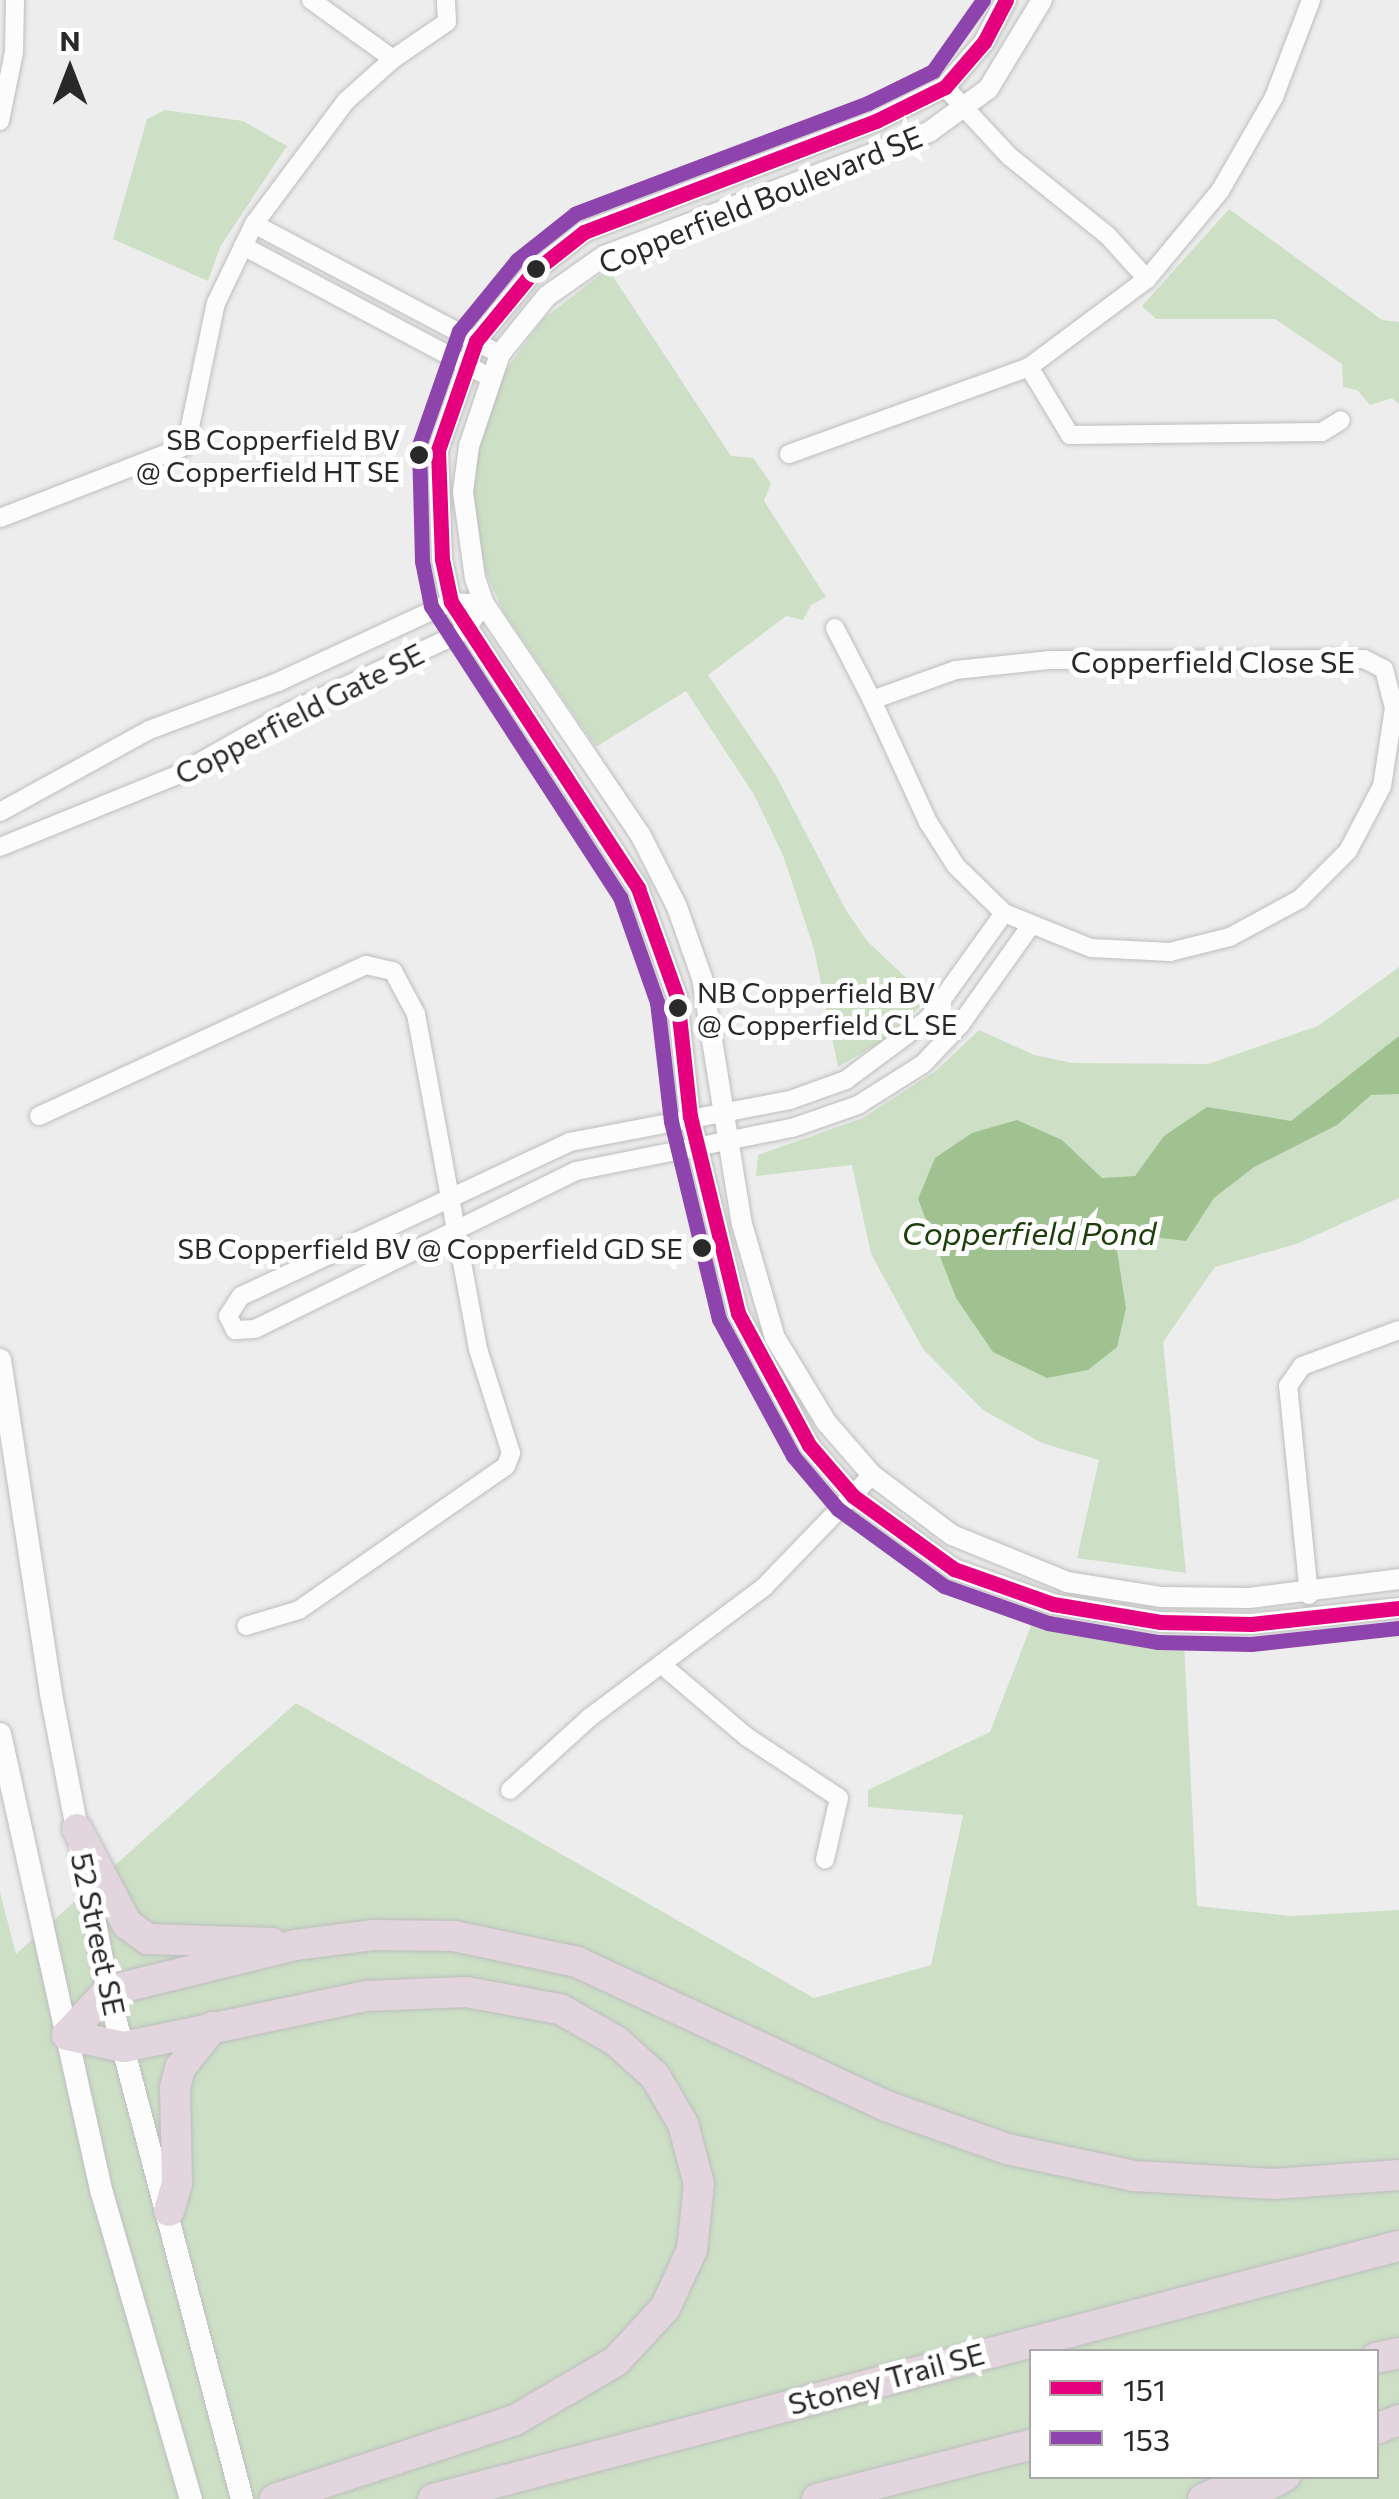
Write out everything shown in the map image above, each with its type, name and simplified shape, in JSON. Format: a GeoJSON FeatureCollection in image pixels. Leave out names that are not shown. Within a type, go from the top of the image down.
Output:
{"type":"FeatureCollection","features":[{"type":"Feature","properties":{"kind":"highway"},"geometry":{"type":"LineString","coordinates":[[77,1829],[127,1924],[148,1939],[295,1946]]}},
{"type":"Feature","properties":{"kind":"highway"},"geometry":{"type":"LineString","coordinates":[[67,2035],[108,1991],[295,1946],[374,1935],[454,1936],[577,1962],[886,2106],[1007,2149],[1134,2176],[1274,2184],[1399,2175]]}},
{"type":"Feature","properties":{"kind":"highway"},"geometry":{"type":"LineString","coordinates":[[67,2035],[124,2047],[367,1996],[466,1992],[560,2010],[616,2040],[656,2076],[683,2124],[699,2184],[685,2264],[665,2308],[616,2362],[515,2420],[275,2499]]}},
{"type":"Feature","properties":{"kind":"highway"},"geometry":{"type":"LineString","coordinates":[[169,2212],[177,2183],[175,2088],[180,2068],[213,2027]]}},
{"type":"Feature","properties":{"kind":"highway","name":"Stoney Trail SE"},"geometry":{"type":"LineString","coordinates":[[433,2499],[1399,2246]]}},
{"type":"Feature","properties":{"kind":"highway"},"geometry":{"type":"LineString","coordinates":[[817,2499],[1029,2445]]}},
{"type":"Feature","properties":{"kind":"highway"},"geometry":{"type":"LineString","coordinates":[[1204,2499],[1247,2479]]}},
{"type":"Feature","properties":{"kind":"highway"},"geometry":{"type":"LineString","coordinates":[[1242,2499],[1279,2479]]}},
{"type":"Feature","properties":{"kind":"main road","name":"52 Street SE"},"geometry":{"type":"LineString","coordinates":[[0,1360],[77,1829],[108,1991],[242,2499]]}},
{"type":"Feature","properties":{"kind":"main road","name":"52 Street SE"},"geometry":{"type":"LineString","coordinates":[[0,1734],[102,2193],[191,2499]]}},
{"type":"Feature","properties":{"kind":"street"},"geometry":{"type":"LineString","coordinates":[[0,121],[14,52],[14,0]]}},
{"type":"Feature","properties":{"kind":"street"},"geometry":{"type":"LineString","coordinates":[[311,0],[392,58]]}},
{"type":"Feature","properties":{"kind":"street"},"geometry":{"type":"LineString","coordinates":[[0,518],[186,446],[211,320],[254,224],[346,100],[392,58],[447,22],[446,0]]}},
{"type":"Feature","properties":{"kind":"street","name":"Copperfield Boulevard SE"},"geometry":{"type":"LineString","coordinates":[[1006,0],[984,42],[945,87],[876,121],[584,232],[532,273],[476,341],[464,366],[438,450],[436,490],[451,602],[465,631],[611,841],[638,888],[677,997],[690,1116],[738,1313],[809,1445],[853,1496],[954,1569],[1073,1608],[1161,1622],[1251,1624],[1399,1608]]}},
{"type":"Feature","properties":{"kind":"street","name":"Copperfield Boulevard SE"},"geometry":{"type":"LineString","coordinates":[[1042,0],[1010,58],[966,108],[889,150],[604,256],[547,296],[500,354],[489,377],[462,492],[484,604],[634,824],[677,907],[702,978],[742,1224],[774,1338],[826,1422],[872,1475],[952,1535],[1068,1582],[1162,1598],[1309,1595],[1399,1579]]}},
{"type":"Feature","properties":{"kind":"street"},"geometry":{"type":"LineString","coordinates":[[788,454],[1028,367],[1148,279],[1220,191],[1274,96],[1311,0]]}},
{"type":"Feature","properties":{"kind":"street"},"geometry":{"type":"LineString","coordinates":[[945,87],[1148,279]]}},
{"type":"Feature","properties":{"kind":"street"},"geometry":{"type":"LineString","coordinates":[[254,224],[500,354]]}},
{"type":"Feature","properties":{"kind":"street"},"geometry":{"type":"LineString","coordinates":[[243,246],[489,377]]}},
{"type":"Feature","properties":{"kind":"street"},"geometry":{"type":"LineString","coordinates":[[349,305],[362,283]]}},
{"type":"Feature","properties":{"kind":"street"},"geometry":{"type":"LineString","coordinates":[[1028,367],[1070,435],[1322,432],[1341,420]]}},
{"type":"Feature","properties":{"kind":"street","name":"Copperfield Gate SE"},"geometry":{"type":"LineString","coordinates":[[0,812],[149,730],[278,682],[451,602],[484,604]]}},
{"type":"Feature","properties":{"kind":"street"},"geometry":{"type":"LineString","coordinates":[[465,631],[484,604]]}},
{"type":"Feature","properties":{"kind":"street"},"geometry":{"type":"LineString","coordinates":[[835,628],[872,700]]}},
{"type":"Feature","properties":{"kind":"street","name":"Copperfield Gate SE"},"geometry":{"type":"LineString","coordinates":[[0,847],[177,775],[289,712],[465,631]]}},
{"type":"Feature","properties":{"kind":"street","name":"Copperfield Close SE"},"geometry":{"type":"LineString","coordinates":[[1364,659],[1384,670],[1394,708],[1382,786],[1348,851],[1300,900],[1230,937],[1170,952],[1091,948],[1029,928],[1004,914],[956,866],[928,822],[872,700],[956,670],[1050,660],[1364,659]]}},
{"type":"Feature","properties":{"kind":"street"},"geometry":{"type":"LineString","coordinates":[[611,841],[634,824]]}},
{"type":"Feature","properties":{"kind":"street"},"geometry":{"type":"LineString","coordinates":[[1004,914],[966,972],[908,1040],[846,1080],[790,1100],[690,1116],[570,1142],[240,1296],[228,1316],[236,1330],[254,1329],[576,1171],[729,1140],[858,1105],[924,1064],[960,1025],[1029,928]]}},
{"type":"Feature","properties":{"kind":"street"},"geometry":{"type":"LineString","coordinates":[[38,1116],[366,965],[393,970],[416,1014],[478,1350],[511,1453],[506,1466],[299,1610],[246,1626]]}},
{"type":"Feature","properties":{"kind":"street"},"geometry":{"type":"LineString","coordinates":[[1309,1595],[1288,1386],[1302,1366],[1399,1330]]}},
{"type":"Feature","properties":{"kind":"street"},"geometry":{"type":"LineString","coordinates":[[510,1790],[589,1718],[764,1587],[872,1475]]}},
{"type":"Feature","properties":{"kind":"street"},"geometry":{"type":"LineString","coordinates":[[662,1665],[747,1737],[839,1798],[825,1859]]}},
{"type":"Feature","properties":{"kind":"shaded area"},"geometry":{"type":"Polygon","coordinates":[[[165,110],[243,121],[287,146],[220,247],[208,281],[113,239],[147,119],[165,110]]]}},
{"type":"Feature","properties":{"kind":"shaded area"},"geometry":{"type":"Polygon","coordinates":[[[1229,209],[1382,320],[1399,322],[1399,404],[1392,398],[1370,405],[1357,390],[1343,387],[1342,364],[1275,319],[1156,319],[1142,306],[1229,209]]]}},
{"type":"Feature","properties":{"kind":"shaded area"},"geometry":{"type":"Polygon","coordinates":[[[608,269],[731,456],[753,458],[771,483],[764,501],[826,597],[811,605],[803,620],[786,616],[708,675],[774,772],[846,910],[867,941],[928,998],[889,1037],[838,1067],[814,949],[783,855],[753,793],[686,691],[596,747],[503,611],[485,571],[471,493],[480,437],[505,371],[543,319],[608,269]]]}},
{"type":"Feature","properties":{"kind":"shaded area"},"geometry":{"type":"Polygon","coordinates":[[[1399,967],[1399,1198],[1296,1244],[1215,1267],[1163,1342],[1186,1573],[1077,1558],[1099,1460],[1042,1443],[983,1410],[923,1349],[871,1254],[852,1165],[756,1176],[758,1155],[863,1118],[937,1070],[979,1030],[1034,1055],[1072,1063],[1208,1064],[1318,1026],[1399,967]]]}},
{"type":"Feature","properties":{"kind":"shaded area"},"geometry":{"type":"Polygon","coordinates":[[[1034,1618],[1184,1642],[1197,1906],[1291,1916],[1399,1910],[1399,2499],[0,2499],[0,1892],[16,1954],[296,1703],[814,1998],[931,1965],[963,1815],[868,1807],[868,1790],[990,1732],[1034,1618]]]}},
{"type":"Feature","properties":{"kind":"water","name":"Copperfield Pond"},"geometry":{"type":"Polygon","coordinates":[[[1399,1036],[1399,1094],[1371,1095],[1337,1125],[1254,1167],[1214,1198],[1186,1241],[1138,1235],[1117,1250],[1126,1308],[1117,1347],[1088,1370],[1047,1378],[993,1352],[956,1298],[918,1199],[935,1158],[972,1133],[1017,1120],[1062,1140],[1102,1178],[1135,1176],[1164,1136],[1207,1107],[1291,1121],[1399,1036]]]}},
{"type":"Feature","properties":{"kind":"transit line","name":"153"},"geometry":{"type":"LineString","coordinates":[[983,0],[933,71],[868,103],[575,214],[517,260],[459,331],[419,445],[422,561],[431,606],[620,897],[657,1002],[671,1121],[719,1319],[793,1456],[838,1509],[944,1586],[1048,1623],[1158,1642],[1251,1644],[1399,1628]]}},
{"type":"Feature","properties":{"kind":"transit line","name":"151"},"geometry":{"type":"LineString","coordinates":[[1006,0],[984,42],[945,87],[876,121],[584,232],[532,273],[476,341],[438,450],[442,559],[451,602],[638,888],[677,997],[690,1116],[738,1313],[809,1445],[853,1496],[954,1569],[1053,1604],[1161,1622],[1251,1624],[1399,1608]]}},
{"type":"Feature","properties":{"kind":"place","name":"SB Copperfield BV @ Copperfield HT SE"},"geometry":{"type":"Point","coordinates":[419,455]}},
{"type":"Feature","properties":{"kind":"place","name":"NB Copperfield BV @ Copperfield CL SE"},"geometry":{"type":"Point","coordinates":[678,1008]}},
{"type":"Feature","properties":{"kind":"place","name":"SB Copperfield BV @ Copperfield GD SE"},"geometry":{"type":"Point","coordinates":[702,1248]}}]}
